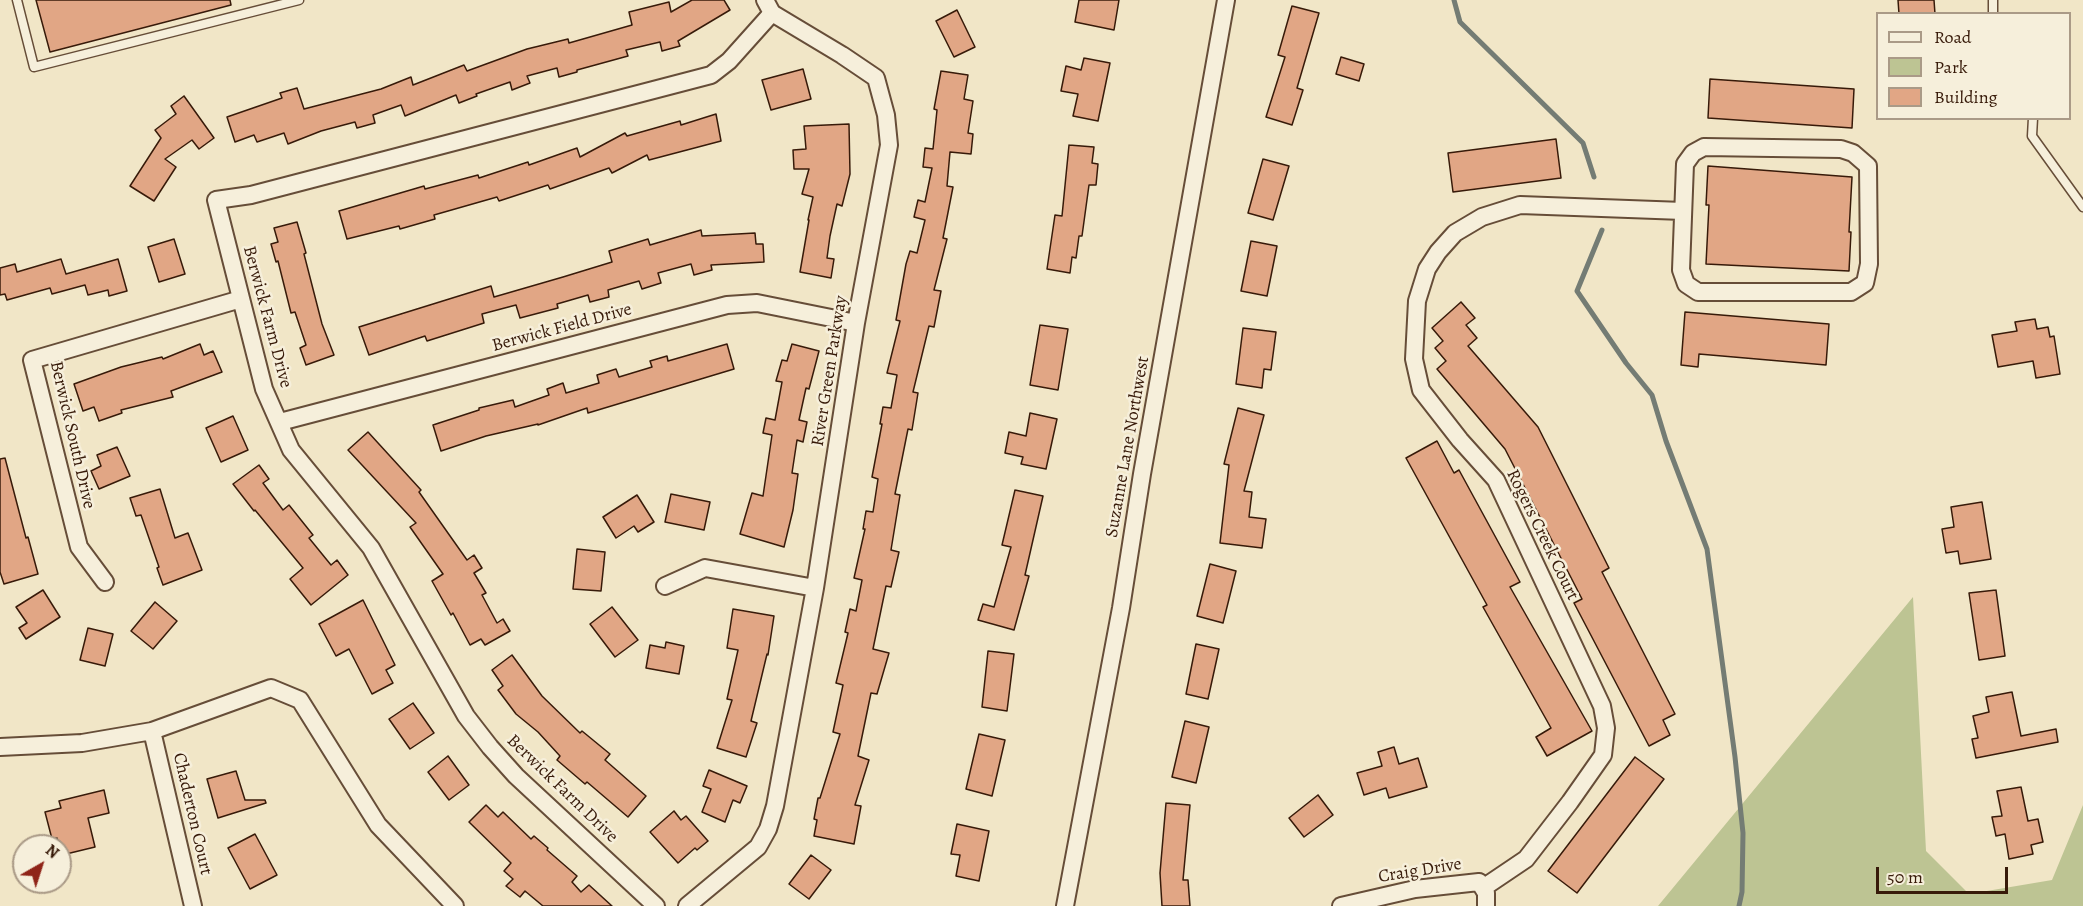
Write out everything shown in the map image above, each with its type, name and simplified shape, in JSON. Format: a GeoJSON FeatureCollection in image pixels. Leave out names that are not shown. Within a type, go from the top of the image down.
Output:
{"type":"FeatureCollection","features":[{"type":"Feature","properties":{"kind":"street","name":"Suzanne Lane Northwest"},"geometry":{"type":"LineString","coordinates":[[1065,903],[1121,608],[1144,462],[1226,0]]}},
{"type":"Feature","properties":{"kind":"street","name":"Berwick Farm Drive"},"geometry":{"type":"LineString","coordinates":[[656,906],[516,776],[490,747],[466,716],[371,548],[291,450],[264,389],[216,200],[251,195],[711,75],[729,62],[769,7]]}},
{"type":"Feature","properties":{"kind":"street","name":"River Green Parkway"},"geometry":{"type":"LineString","coordinates":[[687,906],[758,847],[768,829],[775,806],[814,588],[856,323],[889,145],[886,115],[876,78],[769,7]]}},
{"type":"Feature","properties":{"kind":"street"},"geometry":{"type":"LineString","coordinates":[[1704,147],[1841,149],[1853,153],[1868,166],[1869,264],[1865,283],[1851,292],[1698,292],[1686,284],[1681,270],[1683,211],[1685,164],[1694,153],[1704,147]]}},
{"type":"Feature","properties":{"kind":"street","name":"Rogers Creek Court"},"geometry":{"type":"LineString","coordinates":[[1483,888],[1526,859],[1541,840],[1603,754],[1606,728],[1602,706],[1496,480],[1460,440],[1422,390],[1414,359],[1417,301],[1426,269],[1455,233],[1482,217],[1520,205],[1683,211]]}},
{"type":"Feature","properties":{"kind":"street","name":"Berwick South Drive"},"geometry":{"type":"LineString","coordinates":[[105,582],[79,547],[32,360],[241,299]]}},
{"type":"Feature","properties":{"kind":"street","name":"Berwick Field Drive"},"geometry":{"type":"LineString","coordinates":[[280,422],[727,305],[757,303],[856,323]]}},
{"type":"Feature","properties":{"kind":"street"},"geometry":{"type":"LineString","coordinates":[[665,586],[705,568],[814,588]]}},
{"type":"Feature","properties":{"kind":"street"},"geometry":{"type":"LineString","coordinates":[[0,747],[82,743],[152,731],[271,688],[300,700],[378,825],[455,906]]}},
{"type":"Feature","properties":{"kind":"street","name":"Chaderton Court"},"geometry":{"type":"LineString","coordinates":[[152,731],[193,906]]}},
{"type":"Feature","properties":{"kind":"street","name":"Craig Drive"},"geometry":{"type":"LineString","coordinates":[[1341,906],[1415,889],[1479,882],[1486,893],[1486,906]]}},
{"type":"Feature","properties":{"kind":"lane"},"geometry":{"type":"LineString","coordinates":[[17,0],[34,67],[299,0]]}},
{"type":"Feature","properties":{"kind":"lane"},"geometry":{"type":"LineString","coordinates":[[2033,120],[2032,136],[2083,207]]}},
{"type":"Feature","properties":{"kind":"green space"},"geometry":{"type":"Polygon","coordinates":[[[1913,597],[1926,851],[1969,894],[2052,880],[2083,805],[2083,906],[1658,906],[1913,597]]]}},
{"type":"Feature","properties":{"kind":"building"},"geometry":{"type":"Polygon","coordinates":[[[36,0],[230,0],[231,5],[50,52],[36,0]]]}},
{"type":"Feature","properties":{"kind":"building"},"geometry":{"type":"Polygon","coordinates":[[[692,0],[724,0],[730,10],[678,41],[680,46],[662,51],[660,42],[626,50],[628,56],[559,77],[557,68],[527,76],[530,83],[512,90],[510,82],[476,94],[477,96],[459,103],[456,95],[405,116],[401,105],[373,115],[375,123],[357,128],[355,122],[321,131],[288,144],[284,133],[257,142],[254,135],[235,142],[227,117],[282,98],[280,93],[297,88],[304,109],[381,89],[411,77],[413,85],[464,65],[467,71],[527,49],[568,39],[569,43],[632,25],[629,12],[669,2],[671,12],[692,0]]]}},
{"type":"Feature","properties":{"kind":"building"},"geometry":{"type":"Polygon","coordinates":[[[1079,0],[1119,0],[1114,30],[1075,22],[1079,0]]]}},
{"type":"Feature","properties":{"kind":"building"},"geometry":{"type":"Polygon","coordinates":[[[1898,0],[1934,0],[1935,12],[1899,12],[1898,0]]]}},
{"type":"Feature","properties":{"kind":"building"},"geometry":{"type":"Polygon","coordinates":[[[1292,6],[1319,13],[1297,88],[1303,90],[1292,125],[1266,117],[1285,57],[1278,55],[1292,6]]]}},
{"type":"Feature","properties":{"kind":"building"},"geometry":{"type":"Polygon","coordinates":[[[957,10],[975,47],[954,57],[936,21],[957,10]]]}},
{"type":"Feature","properties":{"kind":"building"},"geometry":{"type":"Polygon","coordinates":[[[1341,57],[1364,64],[1359,81],[1336,74],[1341,57]]]}},
{"type":"Feature","properties":{"kind":"building"},"geometry":{"type":"Polygon","coordinates":[[[1084,58],[1110,63],[1098,121],[1073,116],[1078,94],[1061,91],[1066,66],[1081,70],[1084,58]]]}},
{"type":"Feature","properties":{"kind":"building"},"geometry":{"type":"Polygon","coordinates":[[[803,69],[811,99],[771,110],[762,80],[803,69]]]}},
{"type":"Feature","properties":{"kind":"building"},"geometry":{"type":"Polygon","coordinates":[[[941,71],[968,75],[964,99],[973,101],[968,133],[973,134],[971,154],[950,152],[947,186],[953,187],[943,238],[947,239],[934,290],[941,291],[934,327],[929,326],[913,392],[918,393],[912,430],[908,429],[895,494],[900,495],[891,550],[899,552],[891,587],[886,586],[873,649],[889,653],[877,694],[871,693],[858,756],[869,760],[855,805],[861,806],[854,844],[814,836],[817,820],[814,819],[818,798],[820,798],[840,734],[833,732],[843,685],[836,683],[848,633],[845,632],[850,609],[856,611],[862,580],[854,578],[865,529],[863,529],[866,511],[873,512],[878,479],[872,477],[883,407],[891,408],[897,375],[887,373],[900,321],[896,320],[906,264],[910,251],[917,253],[925,220],[914,217],[918,200],[925,202],[932,168],[923,167],[925,148],[933,149],[937,110],[934,109],[941,71]]]}},
{"type":"Feature","properties":{"kind":"building"},"geometry":{"type":"Polygon","coordinates":[[[1710,79],[1854,89],[1852,128],[1708,118],[1710,79]]]}},
{"type":"Feature","properties":{"kind":"building"},"geometry":{"type":"Polygon","coordinates":[[[184,96],[214,138],[199,149],[192,140],[165,159],[176,167],[154,201],[130,186],[161,138],[155,130],[176,114],[171,106],[184,96]]]}},
{"type":"Feature","properties":{"kind":"building"},"geometry":{"type":"Polygon","coordinates":[[[716,114],[721,141],[649,160],[647,155],[612,173],[609,168],[550,189],[548,185],[499,201],[497,197],[434,215],[435,219],[400,229],[399,226],[347,239],[339,211],[424,186],[425,189],[478,175],[479,178],[528,162],[529,165],[577,148],[580,157],[625,133],[627,136],[680,121],[681,125],[716,114]]]}},
{"type":"Feature","properties":{"kind":"building"},"geometry":{"type":"Polygon","coordinates":[[[849,124],[850,174],[842,206],[837,204],[830,236],[827,258],[834,259],[831,278],[800,272],[813,197],[802,194],[809,169],[794,169],[793,150],[806,149],[804,126],[849,124]]]}},
{"type":"Feature","properties":{"kind":"building"},"geometry":{"type":"Polygon","coordinates":[[[1556,139],[1561,178],[1453,192],[1448,153],[1556,139]]]}},
{"type":"Feature","properties":{"kind":"building"},"geometry":{"type":"Polygon","coordinates":[[[1069,145],[1094,147],[1092,163],[1098,164],[1096,185],[1089,185],[1082,236],[1079,236],[1076,258],[1072,257],[1070,273],[1047,269],[1055,215],[1062,216],[1069,145]]]}},
{"type":"Feature","properties":{"kind":"building"},"geometry":{"type":"Polygon","coordinates":[[[1263,159],[1289,166],[1273,220],[1248,213],[1263,159]]]}},
{"type":"Feature","properties":{"kind":"building"},"geometry":{"type":"Polygon","coordinates":[[[1708,166],[1852,177],[1849,271],[1706,264],[1708,166]]]}},
{"type":"Feature","properties":{"kind":"building"},"geometry":{"type":"Polygon","coordinates":[[[297,222],[322,324],[334,355],[306,365],[300,348],[306,345],[295,312],[291,313],[278,261],[276,262],[271,244],[278,242],[274,228],[297,222]]]}},
{"type":"Feature","properties":{"kind":"building"},"geometry":{"type":"Polygon","coordinates":[[[701,230],[702,236],[755,233],[756,244],[763,244],[764,262],[711,265],[712,270],[694,275],[691,264],[658,273],[661,283],[642,289],[639,281],[608,290],[609,297],[590,302],[588,295],[557,304],[558,308],[520,318],[516,305],[482,314],[484,323],[427,341],[425,336],[369,355],[359,327],[491,286],[494,297],[612,262],[609,251],[648,239],[650,245],[701,230]]]}},
{"type":"Feature","properties":{"kind":"building"},"geometry":{"type":"Polygon","coordinates":[[[174,239],[185,274],[159,282],[148,247],[174,239]]]}},
{"type":"Feature","properties":{"kind":"building"},"geometry":{"type":"Polygon","coordinates":[[[1251,241],[1277,246],[1267,296],[1241,291],[1251,241]]]}},
{"type":"Feature","properties":{"kind":"building"},"geometry":{"type":"Polygon","coordinates":[[[61,259],[66,274],[118,259],[127,291],[109,296],[108,290],[88,295],[85,285],[52,294],[50,288],[7,300],[5,294],[0,295],[0,268],[15,264],[17,272],[61,259]]]}},
{"type":"Feature","properties":{"kind":"building"},"geometry":{"type":"Polygon","coordinates":[[[1461,302],[1475,318],[1466,325],[1477,338],[1468,346],[1538,427],[1609,568],[1602,572],[1675,714],[1663,720],[1670,735],[1649,746],[1574,603],[1582,599],[1505,449],[1437,369],[1446,361],[1435,348],[1443,341],[1432,328],[1461,302]]]}},
{"type":"Feature","properties":{"kind":"building"},"geometry":{"type":"Polygon","coordinates":[[[1685,312],[1829,324],[1826,365],[1699,354],[1698,367],[1681,365],[1685,312]]]}},
{"type":"Feature","properties":{"kind":"building"},"geometry":{"type":"Polygon","coordinates":[[[2035,319],[2037,329],[2048,327],[2050,337],[2054,336],[2060,374],[2036,378],[2033,361],[1998,367],[1992,335],[2017,331],[2015,322],[2035,319]]]}},
{"type":"Feature","properties":{"kind":"building"},"geometry":{"type":"Polygon","coordinates":[[[1040,325],[1068,329],[1058,390],[1030,385],[1040,325]]]}},
{"type":"Feature","properties":{"kind":"building"},"geometry":{"type":"Polygon","coordinates":[[[1243,328],[1276,332],[1271,370],[1264,369],[1262,388],[1236,384],[1243,328]]]}},
{"type":"Feature","properties":{"kind":"building"},"geometry":{"type":"Polygon","coordinates":[[[200,344],[204,355],[213,351],[222,372],[171,391],[173,397],[121,410],[122,413],[99,421],[94,407],[83,411],[74,384],[121,367],[162,357],[163,359],[200,344]]]}},
{"type":"Feature","properties":{"kind":"building"},"geometry":{"type":"Polygon","coordinates":[[[727,344],[734,369],[588,413],[587,408],[538,425],[486,436],[441,451],[433,425],[479,410],[479,408],[513,400],[515,407],[549,395],[547,389],[563,383],[566,393],[599,383],[597,375],[616,369],[619,377],[652,367],[650,361],[667,356],[668,361],[727,344]]]}},
{"type":"Feature","properties":{"kind":"building"},"geometry":{"type":"Polygon","coordinates":[[[792,344],[819,351],[809,389],[806,388],[799,420],[807,422],[803,442],[797,440],[792,473],[798,474],[793,510],[784,547],[740,534],[752,493],[763,496],[772,435],[763,433],[766,418],[775,420],[782,382],[776,381],[782,360],[787,361],[792,344]]]}},
{"type":"Feature","properties":{"kind":"building"},"geometry":{"type":"Polygon","coordinates":[[[1238,408],[1264,415],[1244,491],[1252,492],[1249,517],[1266,519],[1262,548],[1220,543],[1229,465],[1224,464],[1238,408]]]}},
{"type":"Feature","properties":{"kind":"building"},"geometry":{"type":"Polygon","coordinates":[[[1030,413],[1057,419],[1046,469],[1021,464],[1023,457],[1005,453],[1009,432],[1026,436],[1030,413]]]}},
{"type":"Feature","properties":{"kind":"building"},"geometry":{"type":"Polygon","coordinates":[[[233,416],[248,450],[221,462],[206,428],[233,416]]]}},
{"type":"Feature","properties":{"kind":"building"},"geometry":{"type":"Polygon","coordinates":[[[368,432],[421,490],[419,492],[467,560],[474,555],[482,568],[474,573],[486,593],[482,595],[497,623],[503,619],[510,631],[485,645],[481,639],[470,645],[432,581],[443,574],[410,527],[416,523],[348,450],[368,432]]]}},
{"type":"Feature","properties":{"kind":"building"},"geometry":{"type":"Polygon","coordinates":[[[1437,441],[1454,473],[1459,470],[1520,582],[1510,587],[1592,731],[1547,756],[1536,737],[1551,728],[1483,607],[1487,605],[1406,458],[1437,441]]]}},
{"type":"Feature","properties":{"kind":"building"},"geometry":{"type":"Polygon","coordinates":[[[117,447],[130,476],[99,489],[91,471],[101,466],[97,455],[117,447]]]}},
{"type":"Feature","properties":{"kind":"building"},"geometry":{"type":"Polygon","coordinates":[[[5,458],[38,574],[4,584],[0,572],[0,459],[5,458]]]}},
{"type":"Feature","properties":{"kind":"building"},"geometry":{"type":"Polygon","coordinates":[[[259,465],[269,479],[263,483],[283,510],[289,505],[313,535],[309,538],[331,565],[337,560],[348,575],[311,605],[290,579],[303,568],[233,484],[259,465]]]}},
{"type":"Feature","properties":{"kind":"building"},"geometry":{"type":"Polygon","coordinates":[[[160,489],[175,538],[188,533],[202,570],[163,585],[141,515],[136,516],[130,498],[160,489]]]}},
{"type":"Feature","properties":{"kind":"building"},"geometry":{"type":"Polygon","coordinates":[[[1015,490],[1043,496],[1025,575],[1029,576],[1014,630],[978,620],[983,604],[994,607],[1011,547],[1002,545],[1015,490]]]}},
{"type":"Feature","properties":{"kind":"building"},"geometry":{"type":"Polygon","coordinates":[[[671,494],[710,502],[704,530],[665,522],[671,494]]]}},
{"type":"Feature","properties":{"kind":"building"},"geometry":{"type":"Polygon","coordinates":[[[637,495],[654,522],[638,532],[634,526],[616,538],[603,517],[637,495]]]}},
{"type":"Feature","properties":{"kind":"building"},"geometry":{"type":"Polygon","coordinates":[[[1982,502],[1991,559],[1960,564],[1958,551],[1946,553],[1942,529],[1954,527],[1951,507],[1982,502]]]}},
{"type":"Feature","properties":{"kind":"building"},"geometry":{"type":"Polygon","coordinates":[[[577,549],[605,552],[601,591],[573,589],[577,549]]]}},
{"type":"Feature","properties":{"kind":"building"},"geometry":{"type":"Polygon","coordinates":[[[1210,564],[1236,571],[1223,623],[1197,616],[1210,564]]]}},
{"type":"Feature","properties":{"kind":"building"},"geometry":{"type":"Polygon","coordinates":[[[43,590],[60,617],[26,639],[19,628],[27,623],[16,607],[43,590]]]}},
{"type":"Feature","properties":{"kind":"building"},"geometry":{"type":"Polygon","coordinates":[[[1996,590],[2005,656],[1979,660],[1969,593],[1996,590]]]}},
{"type":"Feature","properties":{"kind":"building"},"geometry":{"type":"Polygon","coordinates":[[[363,600],[395,665],[386,670],[393,683],[372,694],[349,649],[336,656],[319,624],[363,600]]]}},
{"type":"Feature","properties":{"kind":"building"},"geometry":{"type":"Polygon","coordinates":[[[155,602],[177,621],[153,649],[131,631],[155,602]]]}},
{"type":"Feature","properties":{"kind":"building"},"geometry":{"type":"Polygon","coordinates":[[[612,607],[638,640],[615,657],[590,624],[612,607]]]}},
{"type":"Feature","properties":{"kind":"building"},"geometry":{"type":"Polygon","coordinates":[[[733,609],[774,616],[768,655],[751,721],[757,723],[746,757],[717,748],[732,700],[727,699],[738,650],[727,648],[733,609]]]}},
{"type":"Feature","properties":{"kind":"building"},"geometry":{"type":"Polygon","coordinates":[[[88,628],[113,634],[105,666],[80,660],[88,628]]]}},
{"type":"Feature","properties":{"kind":"building"},"geometry":{"type":"Polygon","coordinates":[[[666,642],[684,646],[679,674],[646,668],[650,645],[665,648],[666,642]]]}},
{"type":"Feature","properties":{"kind":"building"},"geometry":{"type":"Polygon","coordinates":[[[1196,644],[1219,649],[1208,699],[1186,694],[1196,644]]]}},
{"type":"Feature","properties":{"kind":"building"},"geometry":{"type":"Polygon","coordinates":[[[988,651],[1014,654],[1007,711],[982,707],[988,651]]]}},
{"type":"Feature","properties":{"kind":"building"},"geometry":{"type":"Polygon","coordinates":[[[512,655],[542,696],[580,733],[582,731],[610,754],[605,760],[646,796],[628,817],[557,760],[560,756],[538,732],[516,714],[498,690],[503,686],[492,670],[512,655]]]}},
{"type":"Feature","properties":{"kind":"building"},"geometry":{"type":"Polygon","coordinates":[[[2012,692],[2021,736],[2056,729],[2058,742],[1976,758],[1972,739],[1978,738],[1973,716],[1989,712],[1986,697],[2012,692]]]}},
{"type":"Feature","properties":{"kind":"building"},"geometry":{"type":"Polygon","coordinates":[[[413,703],[434,733],[410,749],[389,719],[413,703]]]}},
{"type":"Feature","properties":{"kind":"building"},"geometry":{"type":"Polygon","coordinates":[[[1185,721],[1209,727],[1196,783],[1172,777],[1185,721]]]}},
{"type":"Feature","properties":{"kind":"building"},"geometry":{"type":"Polygon","coordinates":[[[979,734],[1005,740],[992,796],[966,789],[979,734]]]}},
{"type":"Feature","properties":{"kind":"building"},"geometry":{"type":"Polygon","coordinates":[[[1394,747],[1399,764],[1418,758],[1427,787],[1389,798],[1386,788],[1364,795],[1357,773],[1382,766],[1378,752],[1394,747]]]}},
{"type":"Feature","properties":{"kind":"building"},"geometry":{"type":"Polygon","coordinates":[[[448,756],[469,785],[449,800],[428,772],[448,756]]]}},
{"type":"Feature","properties":{"kind":"building"},"geometry":{"type":"Polygon","coordinates":[[[1635,757],[1664,779],[1577,893],[1548,871],[1635,757]]]}},
{"type":"Feature","properties":{"kind":"building"},"geometry":{"type":"Polygon","coordinates":[[[709,770],[747,786],[740,803],[733,800],[725,822],[702,812],[711,789],[703,786],[709,770]]]}},
{"type":"Feature","properties":{"kind":"building"},"geometry":{"type":"Polygon","coordinates":[[[236,771],[245,800],[265,800],[266,803],[218,818],[207,779],[236,771]]]}},
{"type":"Feature","properties":{"kind":"building"},"geometry":{"type":"Polygon","coordinates":[[[2021,787],[2028,821],[2038,819],[2043,842],[2031,845],[2033,854],[2009,859],[2005,834],[1996,836],[1992,817],[2002,816],[1997,791],[2021,787]]]}},
{"type":"Feature","properties":{"kind":"building"},"geometry":{"type":"Polygon","coordinates":[[[104,790],[109,813],[88,818],[95,847],[72,853],[72,834],[51,834],[45,812],[61,808],[59,801],[104,790]]]}},
{"type":"Feature","properties":{"kind":"building"},"geometry":{"type":"Polygon","coordinates":[[[1318,795],[1333,815],[1304,837],[1289,818],[1318,795]]]}},
{"type":"Feature","properties":{"kind":"building"},"geometry":{"type":"Polygon","coordinates":[[[1166,803],[1190,805],[1183,880],[1188,880],[1190,906],[1162,906],[1160,873],[1166,803]]]}},
{"type":"Feature","properties":{"kind":"building"},"geometry":{"type":"Polygon","coordinates":[[[486,805],[498,817],[503,812],[531,839],[534,836],[548,848],[547,850],[577,876],[572,882],[581,892],[589,885],[612,906],[543,906],[525,891],[520,897],[506,886],[513,879],[504,871],[511,863],[469,822],[486,805]]]}},
{"type":"Feature","properties":{"kind":"building"},"geometry":{"type":"Polygon","coordinates":[[[674,811],[681,820],[686,816],[708,841],[697,850],[695,848],[678,863],[650,832],[674,811]]]}},
{"type":"Feature","properties":{"kind":"building"},"geometry":{"type":"Polygon","coordinates":[[[957,824],[989,831],[979,881],[956,876],[960,855],[951,854],[957,824]]]}},
{"type":"Feature","properties":{"kind":"building"},"geometry":{"type":"Polygon","coordinates":[[[255,834],[277,875],[250,889],[228,848],[255,834]]]}},
{"type":"Feature","properties":{"kind":"building"},"geometry":{"type":"Polygon","coordinates":[[[811,855],[831,870],[809,899],[789,884],[811,855]]]}},
{"type":"Feature","properties":{"kind":"waterway"},"geometry":{"type":"LineString","coordinates":[[1454,0],[1460,22],[1583,143],[1594,177]]}},
{"type":"Feature","properties":{"kind":"waterway"},"geometry":{"type":"LineString","coordinates":[[1602,230],[1577,291],[1626,363],[1652,395],[1666,441],[1707,549],[1743,833],[1742,892],[1739,906]]}}]}
